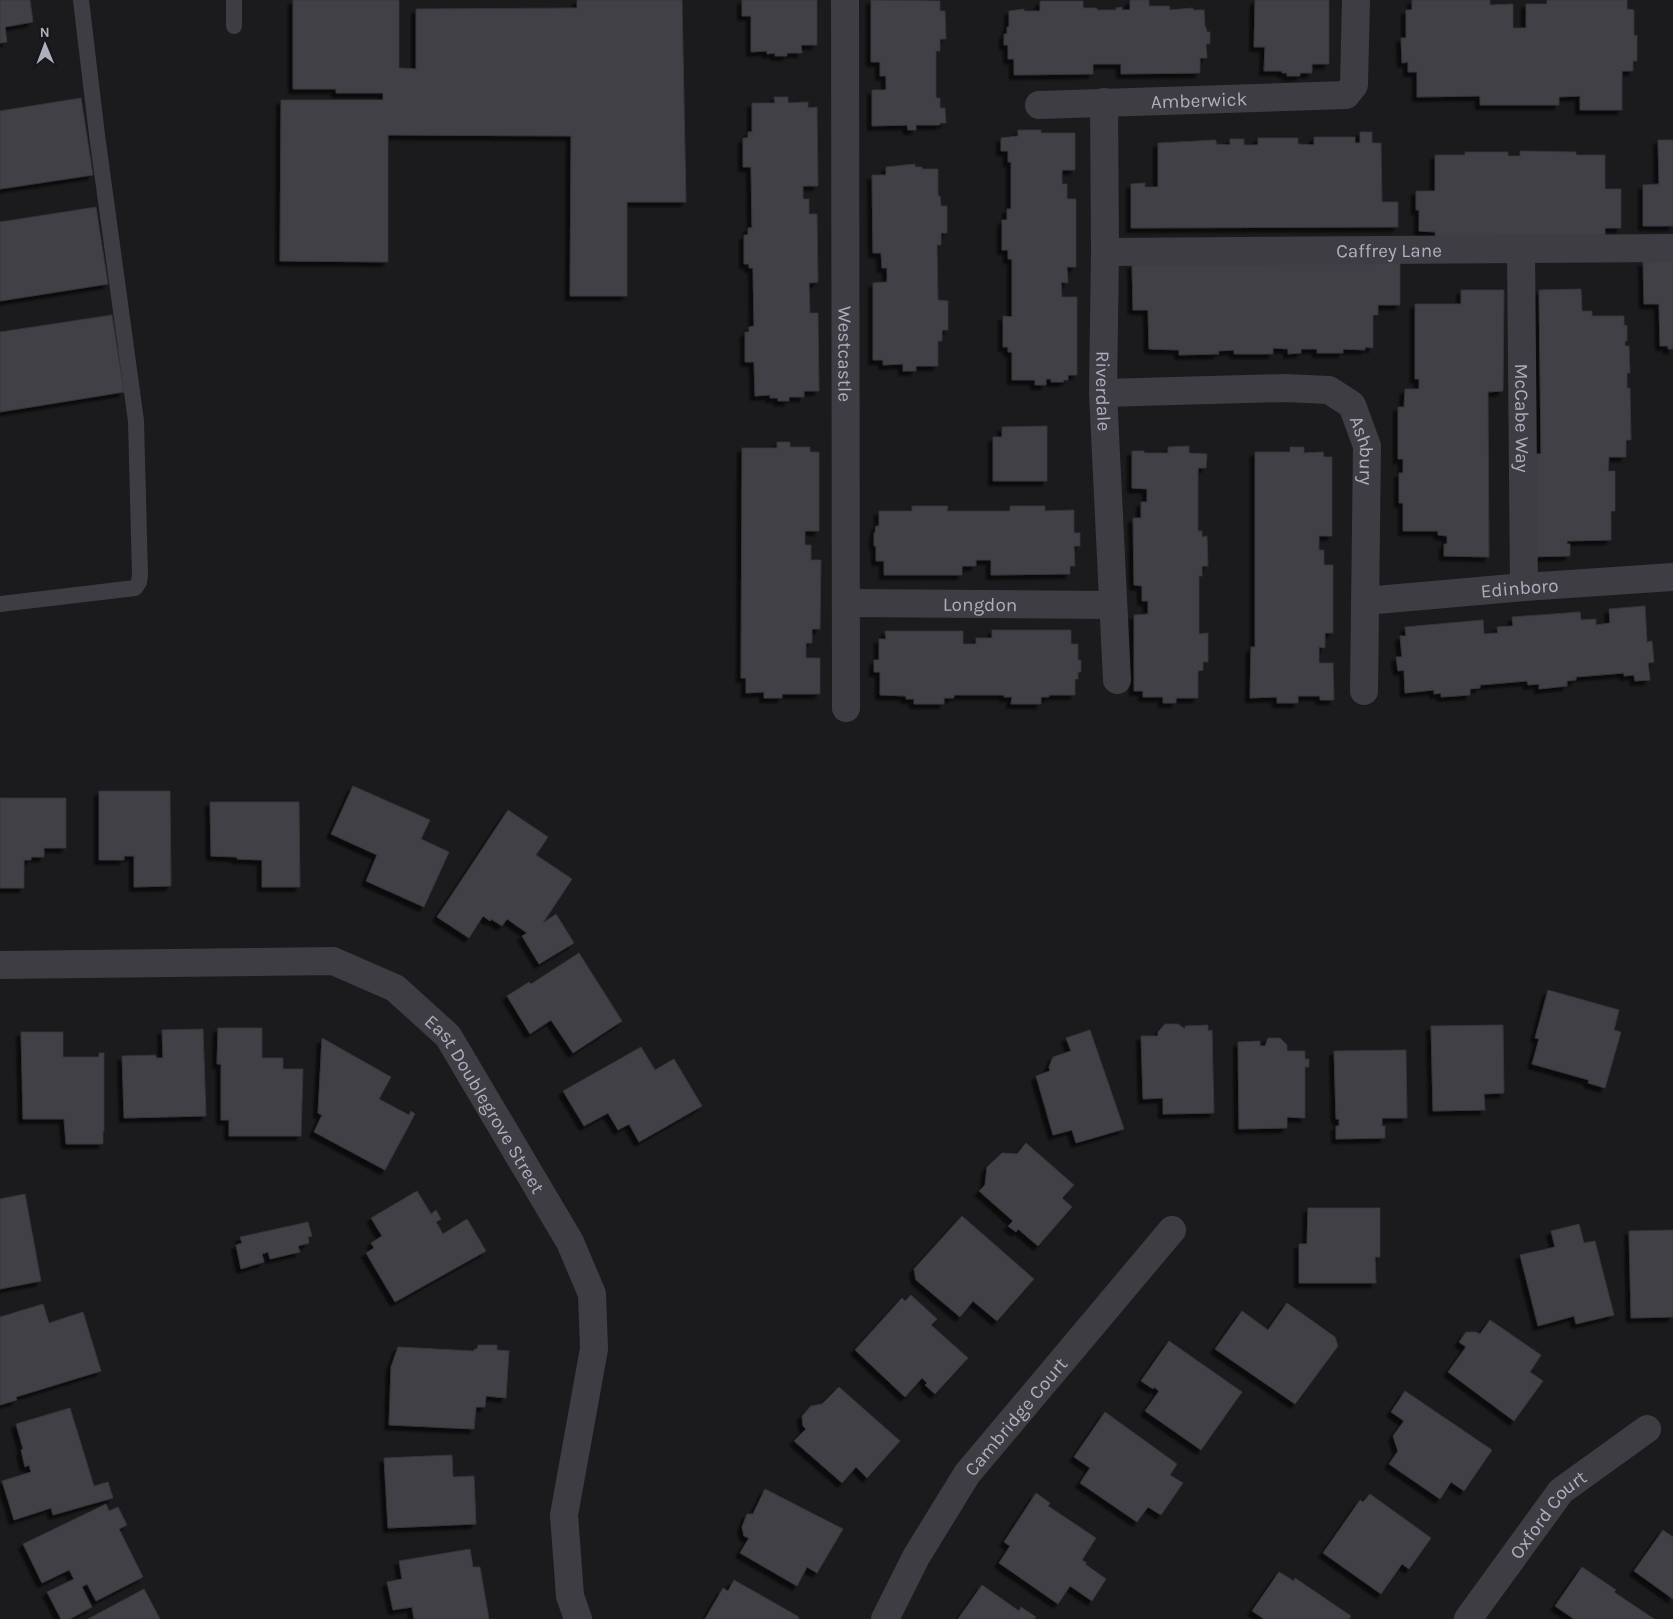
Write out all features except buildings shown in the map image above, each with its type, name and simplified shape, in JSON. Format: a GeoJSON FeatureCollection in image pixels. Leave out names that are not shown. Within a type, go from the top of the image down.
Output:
{"type":"FeatureCollection","features":[{"type":"Feature","properties":{"kind":"street","name":"Westcastle"},"geometry":{"type":"LineString","coordinates":[[846,0],[846,708]]}},
{"type":"Feature","properties":{"kind":"street","name":"Amberwick"},"geometry":{"type":"LineString","coordinates":[[1039,105],[1346,95],[1354,85],[1356,0]]}},
{"type":"Feature","properties":{"kind":"street","name":"Riverdale"},"geometry":{"type":"LineString","coordinates":[[1104,102],[1105,252],[1103,393],[1117,680]]}},
{"type":"Feature","properties":{"kind":"street","name":"Caffrey Lane"},"geometry":{"type":"LineString","coordinates":[[1105,252],[1673,248]]}},
{"type":"Feature","properties":{"kind":"street","name":"McCabe Way"},"geometry":{"type":"LineString","coordinates":[[1521,249],[1524,587]]}},
{"type":"Feature","properties":{"kind":"street","name":"Ashbury"},"geometry":{"type":"LineString","coordinates":[[1103,393],[1285,388],[1329,390],[1352,405],[1367,446],[1364,691]]}},
{"type":"Feature","properties":{"kind":"street","name":"Edinboro"},"geometry":{"type":"LineString","coordinates":[[1365,601],[1524,587],[1673,577]]}},
{"type":"Feature","properties":{"kind":"street","name":"Longdon"},"geometry":{"type":"LineString","coordinates":[[846,603],[1113,605]]}},
{"type":"Feature","properties":{"kind":"street","name":"East Doublegrove Street"},"geometry":{"type":"LineString","coordinates":[[0,965],[333,961],[395,988],[448,1036],[570,1242],[592,1294],[594,1349],[564,1515],[570,1596],[578,1619]]}},
{"type":"Feature","properties":{"kind":"street","name":"Cambridge Court"},"geometry":{"type":"LineString","coordinates":[[885,1619],[916,1557],[967,1474],[1172,1230]]}},
{"type":"Feature","properties":{"kind":"street","name":"Oxford Court"},"geometry":{"type":"LineString","coordinates":[[1468,1619],[1561,1491],[1647,1429]]}},
{"type":"Feature","properties":{"kind":"lane"},"geometry":{"type":"LineString","coordinates":[[0,604],[135,588],[139,582],[140,575],[136,421],[97,135],[81,0]]}},
{"type":"Feature","properties":{"kind":"lane"},"geometry":{"type":"LineString","coordinates":[[234,0],[234,26]]}}]}
